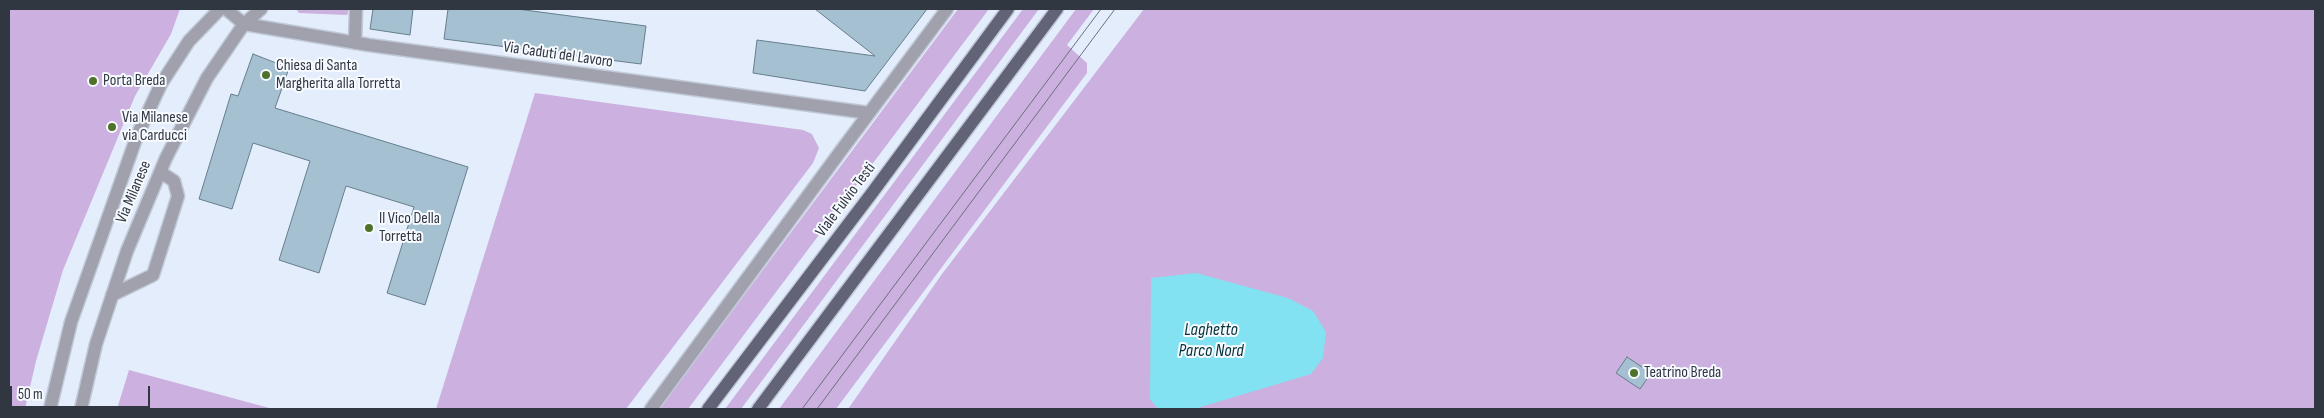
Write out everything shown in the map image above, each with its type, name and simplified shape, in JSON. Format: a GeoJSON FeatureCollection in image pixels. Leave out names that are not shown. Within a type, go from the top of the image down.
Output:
{"type":"FeatureCollection","features":[{"type":"Feature","properties":{"kind":"main road","name":"Viale Fulvio Testi"},"geometry":{"type":"LineString","coordinates":[[708,409],[872,193],[1008,9]]}},
{"type":"Feature","properties":{"kind":"main road"},"geometry":{"type":"LineString","coordinates":[[758,409],[1057,9]]}},
{"type":"Feature","properties":{"kind":"street","name":"Via Milanese"},"geometry":{"type":"LineString","coordinates":[[50,409],[71,322],[137,136],[165,77],[189,41],[220,9]]}},
{"type":"Feature","properties":{"kind":"street"},"geometry":{"type":"LineString","coordinates":[[226,9],[244,24]]}},
{"type":"Feature","properties":{"kind":"street","name":"Via Milanese"},"geometry":{"type":"LineString","coordinates":[[82,409],[96,344],[112,295],[127,251],[160,172],[200,89],[244,24],[261,9]]}},
{"type":"Feature","properties":{"kind":"street"},"geometry":{"type":"LineString","coordinates":[[356,9],[356,43]]}},
{"type":"Feature","properties":{"kind":"street","name":"Viale Fulvio Testi"},"geometry":{"type":"LineString","coordinates":[[651,409],[868,113],[948,9]]}},
{"type":"Feature","properties":{"kind":"street","name":"Via Caduti del Lavoro"},"geometry":{"type":"LineString","coordinates":[[244,24],[356,43],[868,113]]}},
{"type":"Feature","properties":{"kind":"street"},"geometry":{"type":"LineString","coordinates":[[112,295],[153,275],[178,196],[174,182],[160,172]]}},
{"type":"Feature","properties":{"kind":"shaded area"},"geometry":{"type":"Polygon","coordinates":[[[9,9],[180,9],[171,34],[135,96],[63,270],[36,361],[25,409],[9,409],[9,9]]]}},
{"type":"Feature","properties":{"kind":"shaded area"},"geometry":{"type":"Polygon","coordinates":[[[296,9],[349,9],[347,15],[299,13],[296,9]]]}},
{"type":"Feature","properties":{"kind":"shaded area"},"geometry":{"type":"Polygon","coordinates":[[[958,9],[989,9],[688,409],[659,409],[958,9]]]}},
{"type":"Feature","properties":{"kind":"shaded area"},"geometry":{"type":"Polygon","coordinates":[[[1023,9],[1039,9],[741,409],[725,409],[1023,9]]]}},
{"type":"Feature","properties":{"kind":"shaded area"},"geometry":{"type":"Polygon","coordinates":[[[1076,9],[1094,9],[1067,45],[1087,63],[1087,73],[836,409],[779,409],[1076,9]]]}},
{"type":"Feature","properties":{"kind":"shaded area"},"geometry":{"type":"Polygon","coordinates":[[[1144,9],[2315,9],[2315,409],[848,409],[942,274],[1144,9]]]}},
{"type":"Feature","properties":{"kind":"shaded area"},"geometry":{"type":"Polygon","coordinates":[[[535,93],[803,130],[812,134],[819,148],[813,163],[626,409],[436,409],[535,93]]]}},
{"type":"Feature","properties":{"kind":"shaded area"},"geometry":{"type":"Polygon","coordinates":[[[129,370],[273,409],[117,409],[129,370]]]}},
{"type":"Feature","properties":{"kind":"water","name":"Laghetto Parco Nord"},"geometry":{"type":"Polygon","coordinates":[[[1196,273],[1288,298],[1313,311],[1326,332],[1323,358],[1311,374],[1194,409],[1158,409],[1150,399],[1151,278],[1196,273]]]}},
{"type":"Feature","properties":{"kind":"building"},"geometry":{"type":"Polygon","coordinates":[[[373,9],[413,9],[410,35],[370,29],[373,9]]]}},
{"type":"Feature","properties":{"kind":"building"},"geometry":{"type":"Polygon","coordinates":[[[448,9],[517,9],[646,26],[641,64],[444,39],[448,9]]]}},
{"type":"Feature","properties":{"kind":"building"},"geometry":{"type":"Polygon","coordinates":[[[815,9],[927,9],[865,91],[753,73],[757,40],[875,56],[815,9]]]}},
{"type":"Feature","properties":{"kind":"building"},"geometry":{"type":"Polygon","coordinates":[[[253,54],[289,68],[275,108],[468,167],[425,305],[387,293],[414,207],[346,186],[319,273],[279,260],[310,161],[253,143],[232,209],[199,199],[231,94],[238,96],[253,54]]]}},
{"type":"Feature","properties":{"kind":"building","name":"Teatrino Breda"},"geometry":{"type":"Polygon","coordinates":[[[1627,357],[1651,373],[1640,389],[1616,373],[1627,357]]]}},
{"type":"Feature","properties":{"kind":"tram line"},"geometry":{"type":"LineString","coordinates":[[802,409],[1101,9]]}},
{"type":"Feature","properties":{"kind":"tram line"},"geometry":{"type":"LineString","coordinates":[[817,409],[1115,9]]}},
{"type":"Feature","properties":{"kind":"place","name":"Chiesa di Santa Margherita alla Torretta"},"geometry":{"type":"Point","coordinates":[266,75]}},
{"type":"Feature","properties":{"kind":"place","name":"Porta Breda"},"geometry":{"type":"Point","coordinates":[93,81]}},
{"type":"Feature","properties":{"kind":"place","name":"Via Milanese via Carducci"},"geometry":{"type":"Point","coordinates":[112,127]}},
{"type":"Feature","properties":{"kind":"place","name":"Il Vico Della Torretta"},"geometry":{"type":"Point","coordinates":[369,228]}},
{"type":"Feature","properties":{"kind":"place","name":"Teatrino Breda"},"geometry":{"type":"Point","coordinates":[1634,373]}}]}
